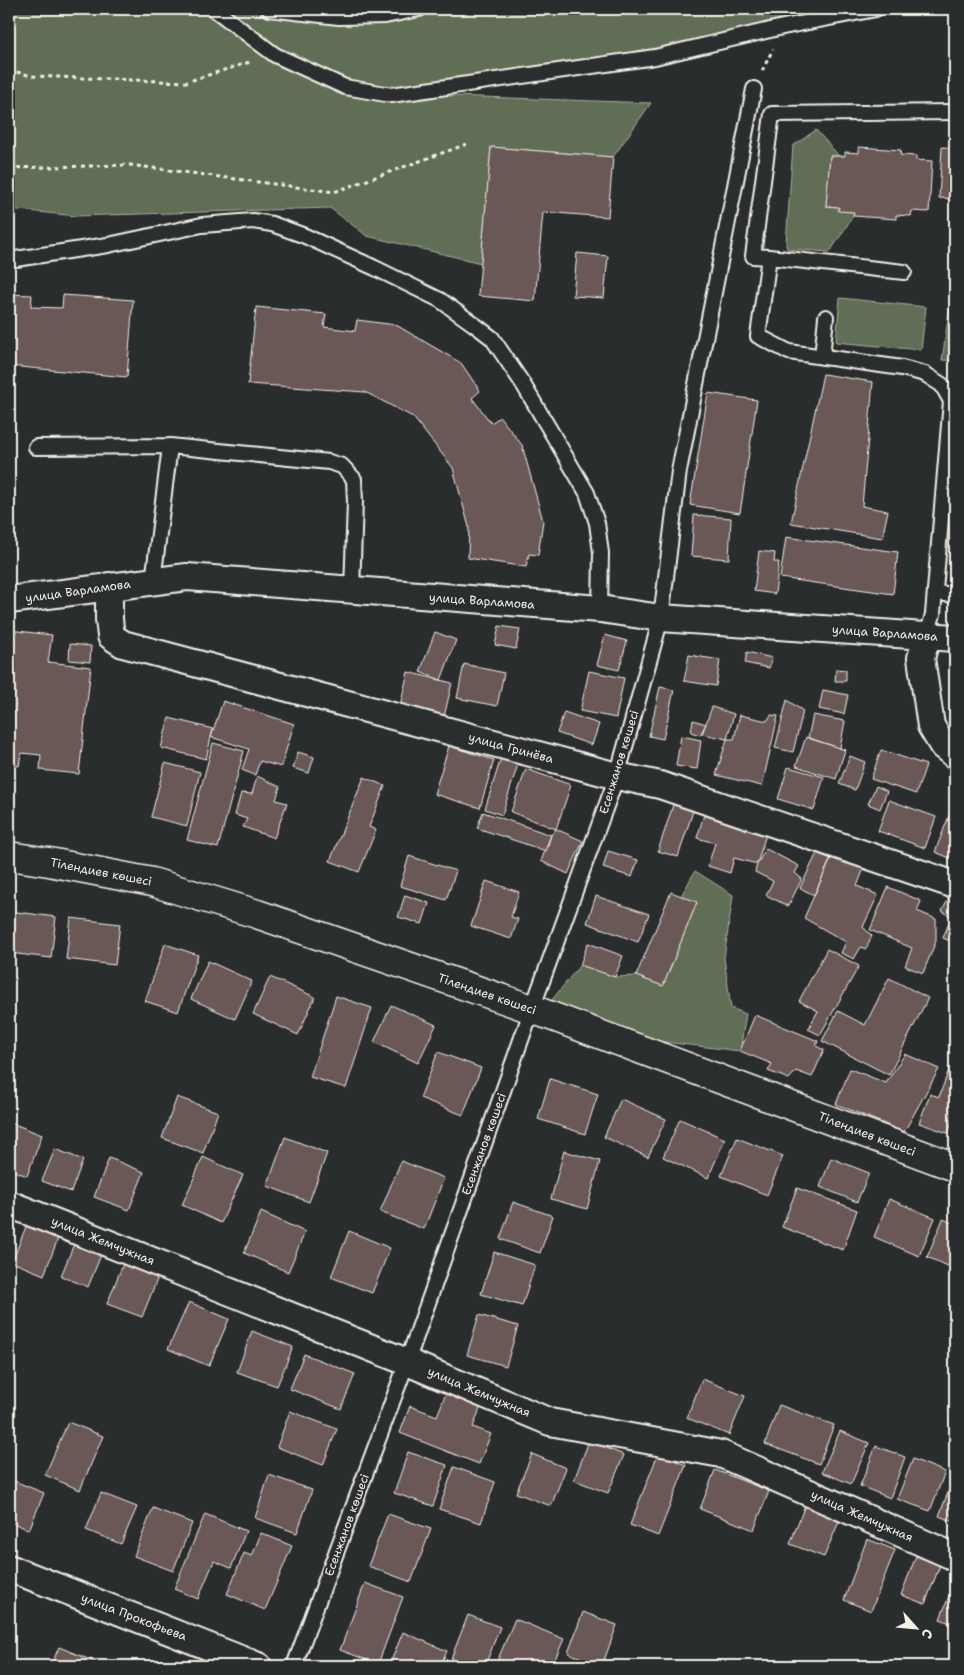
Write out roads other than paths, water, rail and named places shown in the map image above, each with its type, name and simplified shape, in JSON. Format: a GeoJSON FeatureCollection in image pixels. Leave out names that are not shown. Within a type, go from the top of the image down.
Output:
{"type":"FeatureCollection","features":[{"type":"Feature","properties":{"kind":"street","name":"улица Варламова"},"geometry":{"type":"LineString","coordinates":[[9,600],[187,577],[600,609],[661,618],[955,638]]}},
{"type":"Feature","properties":{"kind":"street","name":"улица Гринёва"},"geometry":{"type":"LineString","coordinates":[[109,586],[109,628],[111,636],[123,644],[617,776],[660,785],[955,885]]}},
{"type":"Feature","properties":{"kind":"street"},"geometry":{"type":"LineString","coordinates":[[927,636],[921,658],[931,726],[943,746],[955,755]]}},
{"type":"Feature","properties":{"kind":"street","name":"Тілендиев көшесі"},"geometry":{"type":"LineString","coordinates":[[9,856],[152,882],[267,917],[532,1009],[955,1167]]}},
{"type":"Feature","properties":{"kind":"street","name":"улица Жемчужная"},"geometry":{"type":"LineString","coordinates":[[9,1204],[407,1362],[550,1422],[721,1454],[955,1557]]}},
{"type":"Feature","properties":{"kind":"street","name":"улица Прокофьева"},"geometry":{"type":"LineString","coordinates":[[9,1568],[258,1666]]}},
{"type":"Feature","properties":{"kind":"lane"},"geometry":{"type":"LineString","coordinates":[[214,9],[275,55],[345,87],[391,95],[655,57],[783,27],[876,9]]}},
{"type":"Feature","properties":{"kind":"lane"},"geometry":{"type":"LineString","coordinates":[[269,9],[339,17],[385,16],[419,9]]}},
{"type":"Feature","properties":{"kind":"lane","name":"Есенжанов көшесі"},"geometry":{"type":"LineString","coordinates":[[294,1666],[407,1362],[617,776],[661,618],[679,470],[754,89]]}},
{"type":"Feature","properties":{"kind":"lane"},"geometry":{"type":"LineString","coordinates":[[904,272],[753,256],[772,114],[955,112]]}},
{"type":"Feature","properties":{"kind":"lane"},"geometry":{"type":"LineString","coordinates":[[9,260],[108,245],[202,225],[253,220],[272,224],[305,236],[440,300],[492,338],[523,384],[587,493],[597,523],[601,553],[600,609]]}},
{"type":"Feature","properties":{"kind":"lane"},"geometry":{"type":"LineString","coordinates":[[769,257],[758,336],[789,352],[902,368],[925,374],[942,385],[951,401],[933,614],[927,636]]}},
{"type":"Feature","properties":{"kind":"lane"},"geometry":{"type":"LineString","coordinates":[[822,357],[826,317]]}},
{"type":"Feature","properties":{"kind":"lane"},"geometry":{"type":"LineString","coordinates":[[153,581],[170,446]]}},
{"type":"Feature","properties":{"kind":"lane"},"geometry":{"type":"LineString","coordinates":[[36,447],[170,446],[329,462],[342,466],[354,479],[352,591]]}},
{"type":"Feature","properties":{"kind":"lane"},"geometry":{"type":"LineString","coordinates":[[935,593],[955,595]]}}]}
